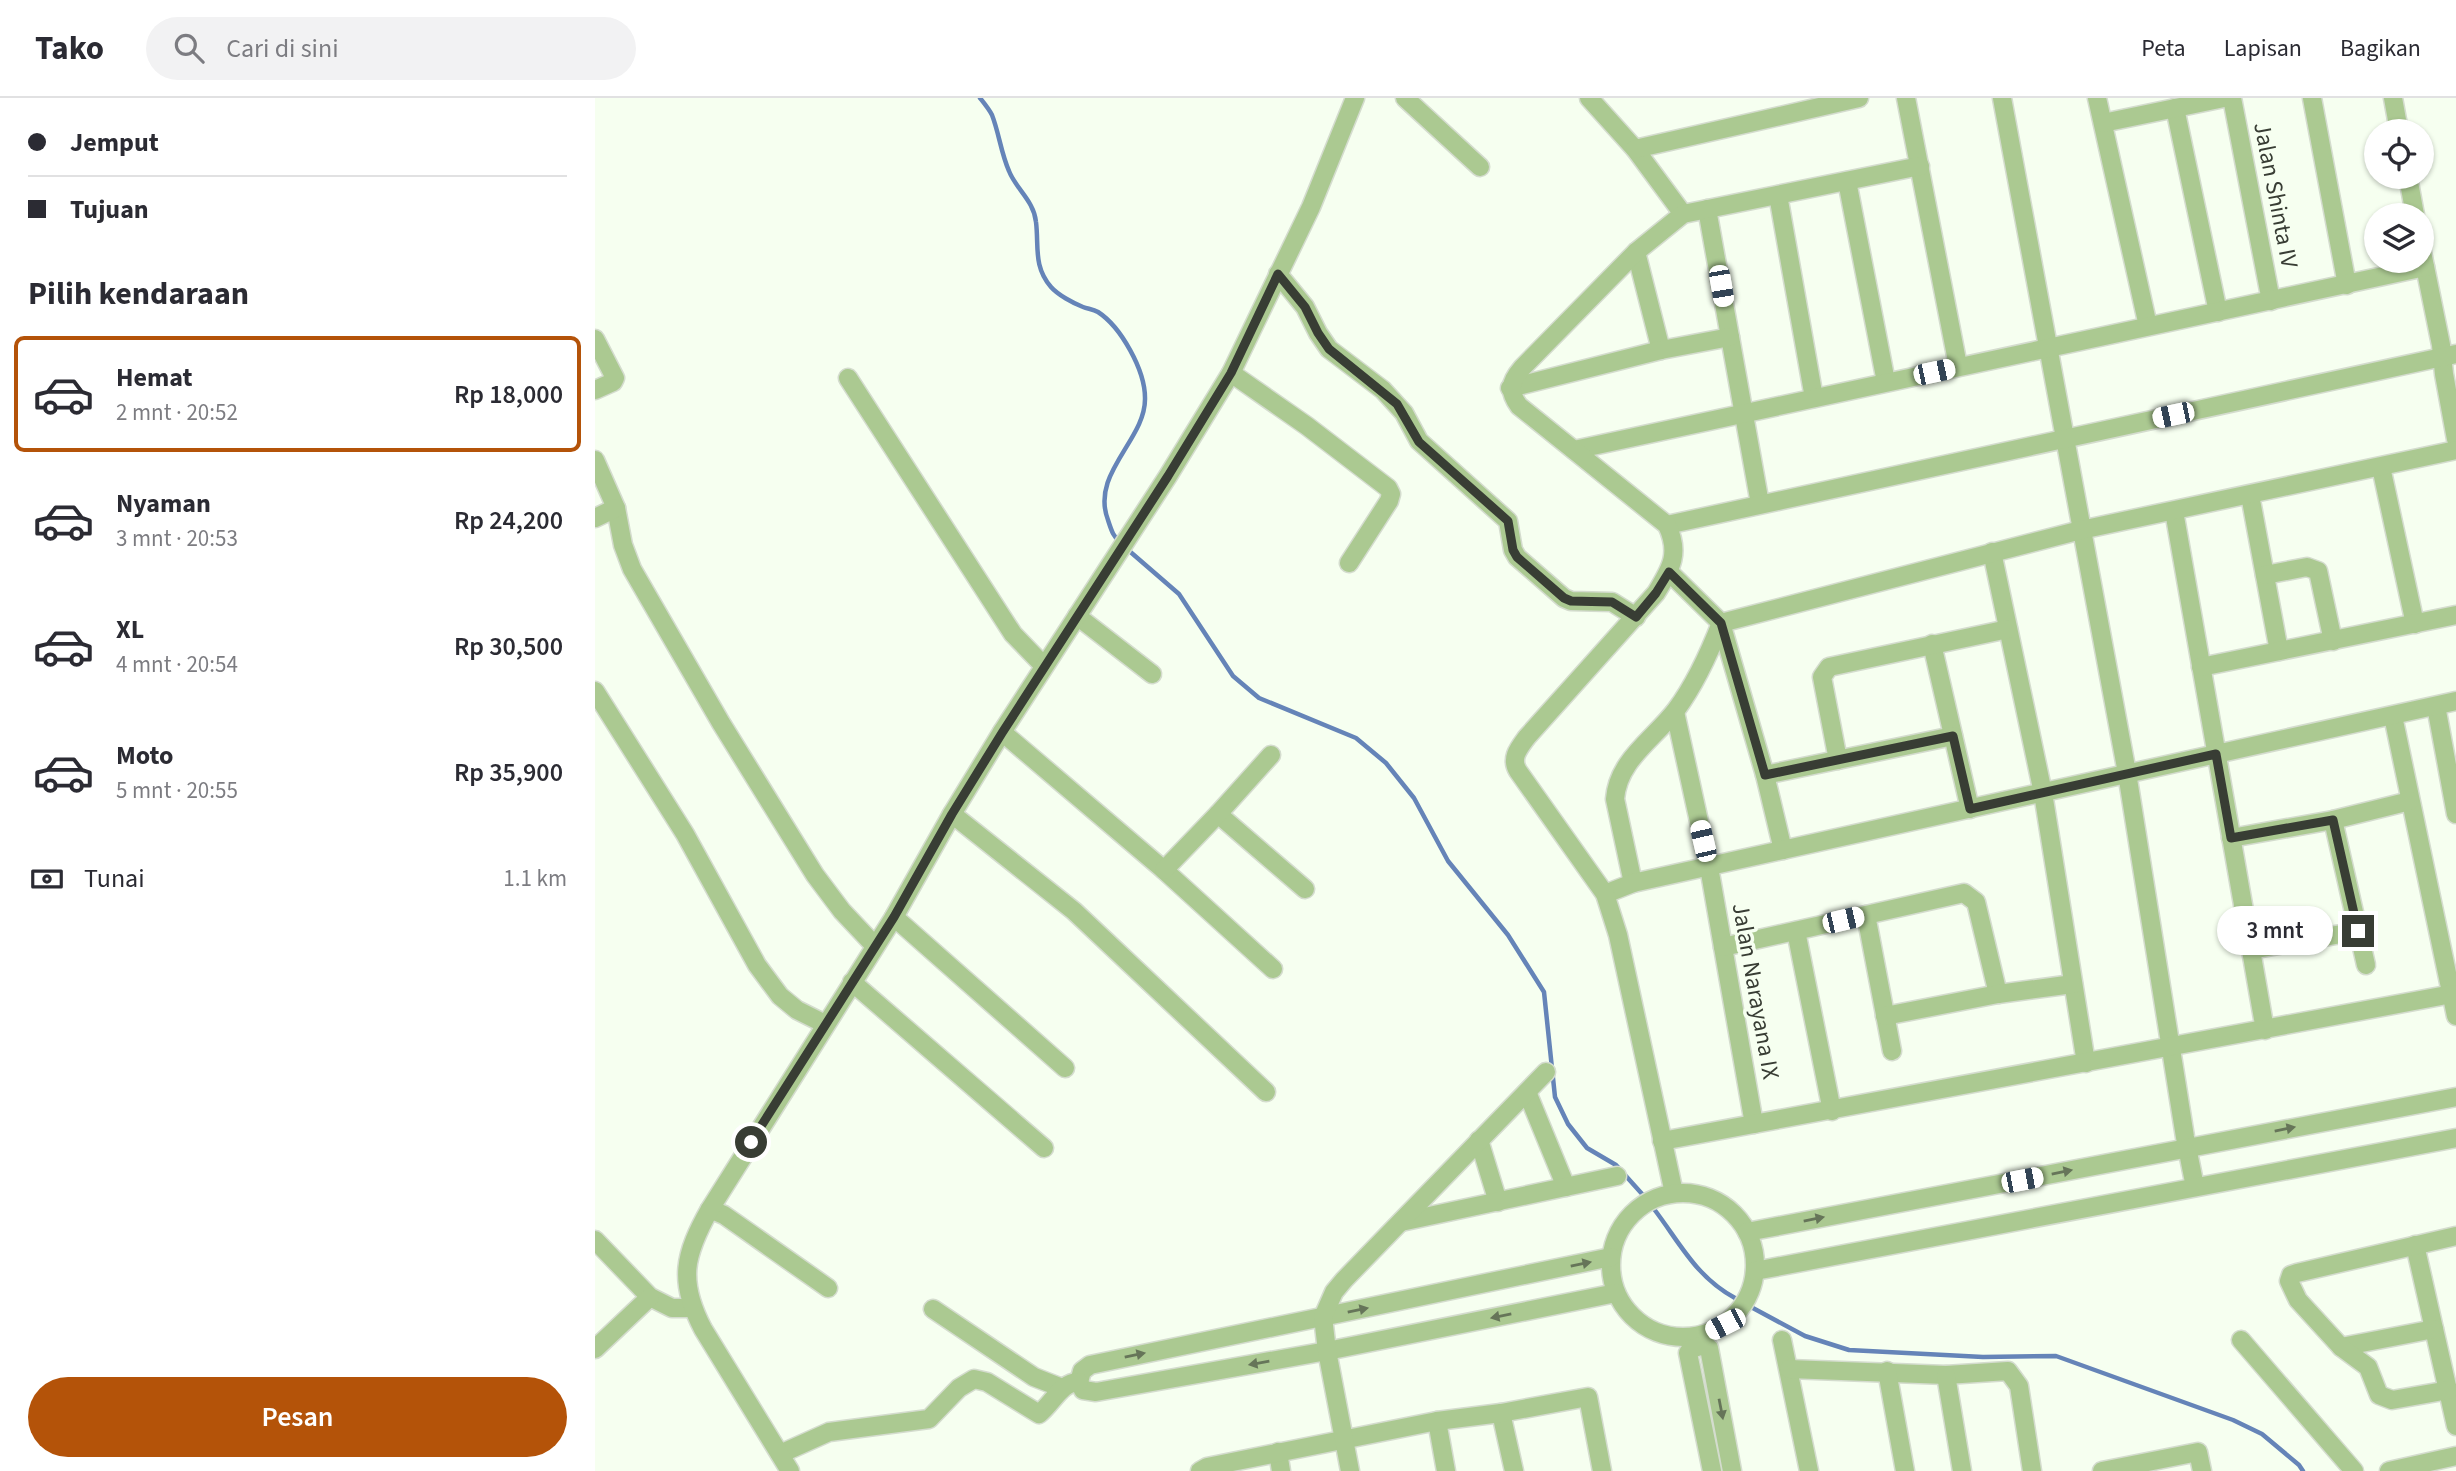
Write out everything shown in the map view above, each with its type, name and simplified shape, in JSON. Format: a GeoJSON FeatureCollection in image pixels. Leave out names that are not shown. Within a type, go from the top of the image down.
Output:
{"type":"FeatureCollection","features":[{"type":"Feature","properties":{"kind":"street"},"geometry":{"type":"LineString","coordinates":[[790,1471],[692,1308],[686,1282],[690,1247],[710,1209],[894,917],[952,814],[1002,733],[1231,373],[1311,207],[1355,98]]}},
{"type":"Feature","properties":{"kind":"street"},"geometry":{"type":"LineString","coordinates":[[1405,98],[1480,167]]}},
{"type":"Feature","properties":{"kind":"street"},"geometry":{"type":"LineString","coordinates":[[1589,98],[1635,149],[1683,214]]}},
{"type":"Feature","properties":{"kind":"street"},"geometry":{"type":"LineString","coordinates":[[1635,149],[1859,98]]}},
{"type":"Feature","properties":{"kind":"street"},"geometry":{"type":"LineString","coordinates":[[1906,98],[1958,366]]}},
{"type":"Feature","properties":{"kind":"street"},"geometry":{"type":"LineString","coordinates":[[2002,98],[2127,773],[2195,1187]]}},
{"type":"Feature","properties":{"kind":"street"},"geometry":{"type":"LineString","coordinates":[[2097,98],[2148,326]]}},
{"type":"Feature","properties":{"kind":"street"},"geometry":{"type":"LineString","coordinates":[[2103,123],[2224,98]]}},
{"type":"Feature","properties":{"kind":"street","name":"Jalan Shinta IV"},"geometry":{"type":"LineString","coordinates":[[2232,98],[2271,301]]}},
{"type":"Feature","properties":{"kind":"street"},"geometry":{"type":"LineString","coordinates":[[2312,98],[2347,285]]}},
{"type":"Feature","properties":{"kind":"street"},"geometry":{"type":"LineString","coordinates":[[2393,98],[2397,119]]}},
{"type":"Feature","properties":{"kind":"street"},"geometry":{"type":"LineString","coordinates":[[2175,108],[2218,312]]}},
{"type":"Feature","properties":{"kind":"street"},"geometry":{"type":"LineString","coordinates":[[1674,1193],[1618,935],[1605,894],[1518,771],[1514,761],[1527,737],[1656,593],[1669,572],[1674,546],[1667,524],[1519,407],[1510,388],[1514,377],[1522,368],[1636,252],[1683,214],[1920,166]]}},
{"type":"Feature","properties":{"kind":"street"},"geometry":{"type":"LineString","coordinates":[[1847,181],[1886,382]]}},
{"type":"Feature","properties":{"kind":"street"},"geometry":{"type":"LineString","coordinates":[[1777,195],[1814,398]]}},
{"type":"Feature","properties":{"kind":"street"},"geometry":{"type":"LineString","coordinates":[[1707,209],[1760,504]]}},
{"type":"Feature","properties":{"kind":"street"},"geometry":{"type":"LineString","coordinates":[[1636,252],[1661,350]]}},
{"type":"Feature","properties":{"kind":"street"},"geometry":{"type":"LineString","coordinates":[[1574,450],[2347,285],[2383,273]]}},
{"type":"Feature","properties":{"kind":"street"},"geometry":{"type":"LineString","coordinates":[[2427,273],[2449,355],[2456,439]]}},
{"type":"Feature","properties":{"kind":"street"},"geometry":{"type":"LineString","coordinates":[[1278,274],[1305,307],[1329,349],[1397,404],[1419,442],[1508,521],[1513,550],[1517,557],[1564,598],[1571,601],[1612,602],[1636,617]]}},
{"type":"Feature","properties":{"kind":"street"},"geometry":{"type":"LineString","coordinates":[[1510,388],[1661,350],[1730,337]]}},
{"type":"Feature","properties":{"kind":"street"},"geometry":{"type":"LineString","coordinates":[[595,339],[615,378],[613,382],[595,390]]}},
{"type":"Feature","properties":{"kind":"street"},"geometry":{"type":"LineString","coordinates":[[1667,524],[2449,355]]}},
{"type":"Feature","properties":{"kind":"street"},"geometry":{"type":"LineString","coordinates":[[1231,373],[1307,426],[1390,490],[1389,501],[1349,563]]}},
{"type":"Feature","properties":{"kind":"street"},"geometry":{"type":"LineString","coordinates":[[848,378],[1013,634],[1044,666]]}},
{"type":"Feature","properties":{"kind":"street"},"geometry":{"type":"LineString","coordinates":[[1721,623],[2081,530],[2456,450]]}},
{"type":"Feature","properties":{"kind":"street"},"geometry":{"type":"LineString","coordinates":[[595,460],[616,508],[623,545],[632,569],[721,723],[815,875],[842,911],[875,946]]}},
{"type":"Feature","properties":{"kind":"street"},"geometry":{"type":"LineString","coordinates":[[2381,467],[2415,624]]}},
{"type":"Feature","properties":{"kind":"street"},"geometry":{"type":"LineString","coordinates":[[2249,495],[2279,651]]}},
{"type":"Feature","properties":{"kind":"street"},"geometry":{"type":"LineString","coordinates":[[595,518],[616,508]]}},
{"type":"Feature","properties":{"kind":"street"},"geometry":{"type":"LineString","coordinates":[[2174,511],[2265,1031]]}},
{"type":"Feature","properties":{"kind":"street"},"geometry":{"type":"LineString","coordinates":[[1992,552],[2043,793],[2086,1063]]}},
{"type":"Feature","properties":{"kind":"street"},"geometry":{"type":"LineString","coordinates":[[2265,575],[2307,567],[2318,571],[2333,641]]}},
{"type":"Feature","properties":{"kind":"street"},"geometry":{"type":"LineString","coordinates":[[1669,572],[1721,623],[1765,775],[1783,850]]}},
{"type":"Feature","properties":{"kind":"street"},"geometry":{"type":"LineString","coordinates":[[2201,667],[2456,615]]}},
{"type":"Feature","properties":{"kind":"street"},"geometry":{"type":"LineString","coordinates":[[1077,616],[1152,674]]}},
{"type":"Feature","properties":{"kind":"street"},"geometry":{"type":"LineString","coordinates":[[1633,883],[1615,799],[1616,786],[1629,761],[1675,712],[1703,668],[1721,623]]}},
{"type":"Feature","properties":{"kind":"street"},"geometry":{"type":"LineString","coordinates":[[1839,760],[1822,677],[1826,670],[1834,665],[2008,629]]}},
{"type":"Feature","properties":{"kind":"street"},"geometry":{"type":"LineString","coordinates":[[1932,644],[1970,809]]}},
{"type":"Feature","properties":{"kind":"street"},"geometry":{"type":"LineString","coordinates":[[595,691],[685,834],[757,965],[780,996],[797,1010],[825,1024]]}},
{"type":"Feature","properties":{"kind":"street"},"geometry":{"type":"LineString","coordinates":[[1605,894],[1633,883],[2456,701]]}},
{"type":"Feature","properties":{"kind":"street"},"geometry":{"type":"LineString","coordinates":[[2435,706],[2456,814]]}},
{"type":"Feature","properties":{"kind":"street","name":"Jalan Narayana IX"},"geometry":{"type":"LineString","coordinates":[[1675,712],[1709,867],[1754,1124]]}},
{"type":"Feature","properties":{"kind":"street"},"geometry":{"type":"LineString","coordinates":[[2393,716],[2456,1016]]}},
{"type":"Feature","properties":{"kind":"street"},"geometry":{"type":"LineString","coordinates":[[1002,733],[1164,870],[1273,969]]}},
{"type":"Feature","properties":{"kind":"street"},"geometry":{"type":"LineString","coordinates":[[1765,775],[1953,736]]}},
{"type":"Feature","properties":{"kind":"street"},"geometry":{"type":"LineString","coordinates":[[1164,870],[1271,755]]}},
{"type":"Feature","properties":{"kind":"street"},"geometry":{"type":"LineString","coordinates":[[2231,838],[2333,820],[2410,801]]}},
{"type":"Feature","properties":{"kind":"street"},"geometry":{"type":"LineString","coordinates":[[952,814],[1074,911],[1266,1091]]}},
{"type":"Feature","properties":{"kind":"street"},"geometry":{"type":"LineString","coordinates":[[1218,814],[1305,888]]}},
{"type":"Feature","properties":{"kind":"street"},"geometry":{"type":"LineString","coordinates":[[2333,820],[2365,965]]}},
{"type":"Feature","properties":{"kind":"street"},"geometry":{"type":"LineString","coordinates":[[1723,947],[1958,894],[1971,896],[1976,902],[1998,994]]}},
{"type":"Feature","properties":{"kind":"street"},"geometry":{"type":"LineString","coordinates":[[1866,915],[1892,1051]]}},
{"type":"Feature","properties":{"kind":"street"},"geometry":{"type":"LineString","coordinates":[[894,917],[1065,1068]]}},
{"type":"Feature","properties":{"kind":"street"},"geometry":{"type":"LineString","coordinates":[[1796,931],[1832,1111]]}},
{"type":"Feature","properties":{"kind":"street"},"geometry":{"type":"LineString","coordinates":[[2251,950],[2358,931]]}},
{"type":"Feature","properties":{"kind":"street"},"geometry":{"type":"LineString","coordinates":[[852,982],[1044,1147]]}},
{"type":"Feature","properties":{"kind":"street"},"geometry":{"type":"LineString","coordinates":[[1885,1016],[1998,994],[2073,984]]}},
{"type":"Feature","properties":{"kind":"street"},"geometry":{"type":"LineString","coordinates":[[1662,1141],[2265,1031],[2452,994]]}},
{"type":"Feature","properties":{"kind":"street"},"geometry":{"type":"LineString","coordinates":[[1350,1471],[1323,1317],[1334,1292],[1546,1072]]}},
{"type":"Feature","properties":{"kind":"street"},"geometry":{"type":"LineString","coordinates":[[1527,1092],[1566,1187]]}},
{"type":"Feature","properties":{"kind":"street"},"geometry":{"type":"LineString","coordinates":[[1747,1232],[2456,1097]]}},
{"type":"Feature","properties":{"kind":"street"},"geometry":{"type":"LineString","coordinates":[[1755,1271],[2456,1138]]}},
{"type":"Feature","properties":{"kind":"street"},"geometry":{"type":"LineString","coordinates":[[1479,1140],[1498,1202]]}},
{"type":"Feature","properties":{"kind":"street"},"geometry":{"type":"LineString","coordinates":[[1401,1222],[1617,1176]]}},
{"type":"Feature","properties":{"kind":"street"},"geometry":{"type":"LineString","coordinates":[[1674,1193],[1696,1194],[1717,1201],[1734,1214],[1747,1232],[1754,1251],[1755,1271],[1750,1292],[1739,1309],[1725,1324],[1706,1333],[1685,1337],[1663,1335],[1643,1326],[1627,1311],[1616,1293],[1611,1276],[1611,1257],[1617,1234],[1632,1214],[1651,1200],[1674,1193]]}},
{"type":"Feature","properties":{"kind":"street"},"geometry":{"type":"LineString","coordinates":[[710,1209],[736,1223],[828,1288]]}},
{"type":"Feature","properties":{"kind":"street"},"geometry":{"type":"LineString","coordinates":[[2449,1390],[2392,1400],[2379,1395],[2368,1367],[2341,1347],[2298,1300],[2289,1281],[2291,1275],[2456,1236]]}},
{"type":"Feature","properties":{"kind":"street"},"geometry":{"type":"LineString","coordinates":[[596,1242],[650,1297],[672,1307],[692,1308]]}},
{"type":"Feature","properties":{"kind":"street"},"geometry":{"type":"LineString","coordinates":[[2415,1245],[2456,1426]]}},
{"type":"Feature","properties":{"kind":"street"},"geometry":{"type":"LineString","coordinates":[[780,1454],[829,1433],[929,1419],[959,1388],[974,1380],[987,1382],[1039,1414],[1090,1365],[1611,1257]]}},
{"type":"Feature","properties":{"kind":"street"},"geometry":{"type":"LineString","coordinates":[[933,1309],[1034,1377],[1095,1392],[1327,1351],[1616,1293]]}},
{"type":"Feature","properties":{"kind":"street"},"geometry":{"type":"LineString","coordinates":[[595,1349],[650,1297]]}},
{"type":"Feature","properties":{"kind":"street"},"geometry":{"type":"LineString","coordinates":[[2341,1347],[2434,1329]]}},
{"type":"Feature","properties":{"kind":"street"},"geometry":{"type":"LineString","coordinates":[[1782,1340],[1808,1471]]}},
{"type":"Feature","properties":{"kind":"street"},"geometry":{"type":"LineString","coordinates":[[2241,1340],[2354,1471]]}},
{"type":"Feature","properties":{"kind":"street"},"geometry":{"type":"LineString","coordinates":[[1712,1471],[1688,1353],[1691,1349],[1704,1345],[1709,1348],[1732,1471]]}},
{"type":"Feature","properties":{"kind":"street"},"geometry":{"type":"LineString","coordinates":[[1789,1369],[1945,1375],[2008,1371],[2019,1386],[2032,1471]]}},
{"type":"Feature","properties":{"kind":"street"},"geometry":{"type":"LineString","coordinates":[[1887,1371],[1905,1471]]}},
{"type":"Feature","properties":{"kind":"street"},"geometry":{"type":"LineString","coordinates":[[1945,1375],[1962,1471]]}},
{"type":"Feature","properties":{"kind":"street"},"geometry":{"type":"LineString","coordinates":[[1205,1470],[1343,1438],[1588,1397],[1602,1471]]}},
{"type":"Feature","properties":{"kind":"street"},"geometry":{"type":"LineString","coordinates":[[1501,1413],[1514,1471]]}},
{"type":"Feature","properties":{"kind":"street"},"geometry":{"type":"LineString","coordinates":[[1437,1421],[1446,1471]]}},
{"type":"Feature","properties":{"kind":"street"},"geometry":{"type":"LineString","coordinates":[[1278,1452],[1281,1471]]}},
{"type":"Feature","properties":{"kind":"street"},"geometry":{"type":"LineString","coordinates":[[2102,1471],[2198,1452],[2202,1471]]}},
{"type":"Feature","properties":{"kind":"street"},"geometry":{"type":"LineString","coordinates":[[2389,1471],[2456,1456]]}},
{"type":"Feature","properties":{"kind":"waterway"},"geometry":{"type":"LineString","coordinates":[[980,98],[992,115],[1009,171],[1035,215],[1039,264],[1045,279],[1062,296],[1096,311],[1107,319],[1123,338],[1141,375],[1145,398],[1143,413],[1112,472],[1104,503],[1114,535],[1121,543]]}},
{"type":"Feature","properties":{"kind":"waterway"},"geometry":{"type":"LineString","coordinates":[[1127,549],[1179,594],[1233,676],[1259,698],[1356,738],[1386,763],[1414,798],[1448,861],[1508,935],[1544,992],[1555,1097],[1568,1124],[1587,1148],[1616,1165],[1643,1195]]}},
{"type":"Feature","properties":{"kind":"waterway"},"geometry":{"type":"LineString","coordinates":[[1654,1209],[1699,1270],[1721,1290],[1735,1298]]}},
{"type":"Feature","properties":{"kind":"waterway"},"geometry":{"type":"LineString","coordinates":[[1751,1307],[1805,1336],[1849,1350],[1983,1357],[2056,1356],[2233,1420],[2262,1434],[2303,1471]]}},
{"type":"Feature","properties":{"kind":"route"},"geometry":{"type":"LineString","coordinates":[[751,1142],[894,917],[952,814],[1002,733],[1168,476],[1231,373],[1278,274],[1305,307],[1329,349],[1383,390],[1404,413],[1419,442],[1508,521],[1513,550],[1517,557],[1564,598],[1571,601],[1612,602],[1636,617],[1669,572],[1721,623],[1765,775],[1953,736],[1970,809],[2216,754],[2231,838],[2333,820],[2358,931]]}}]}
